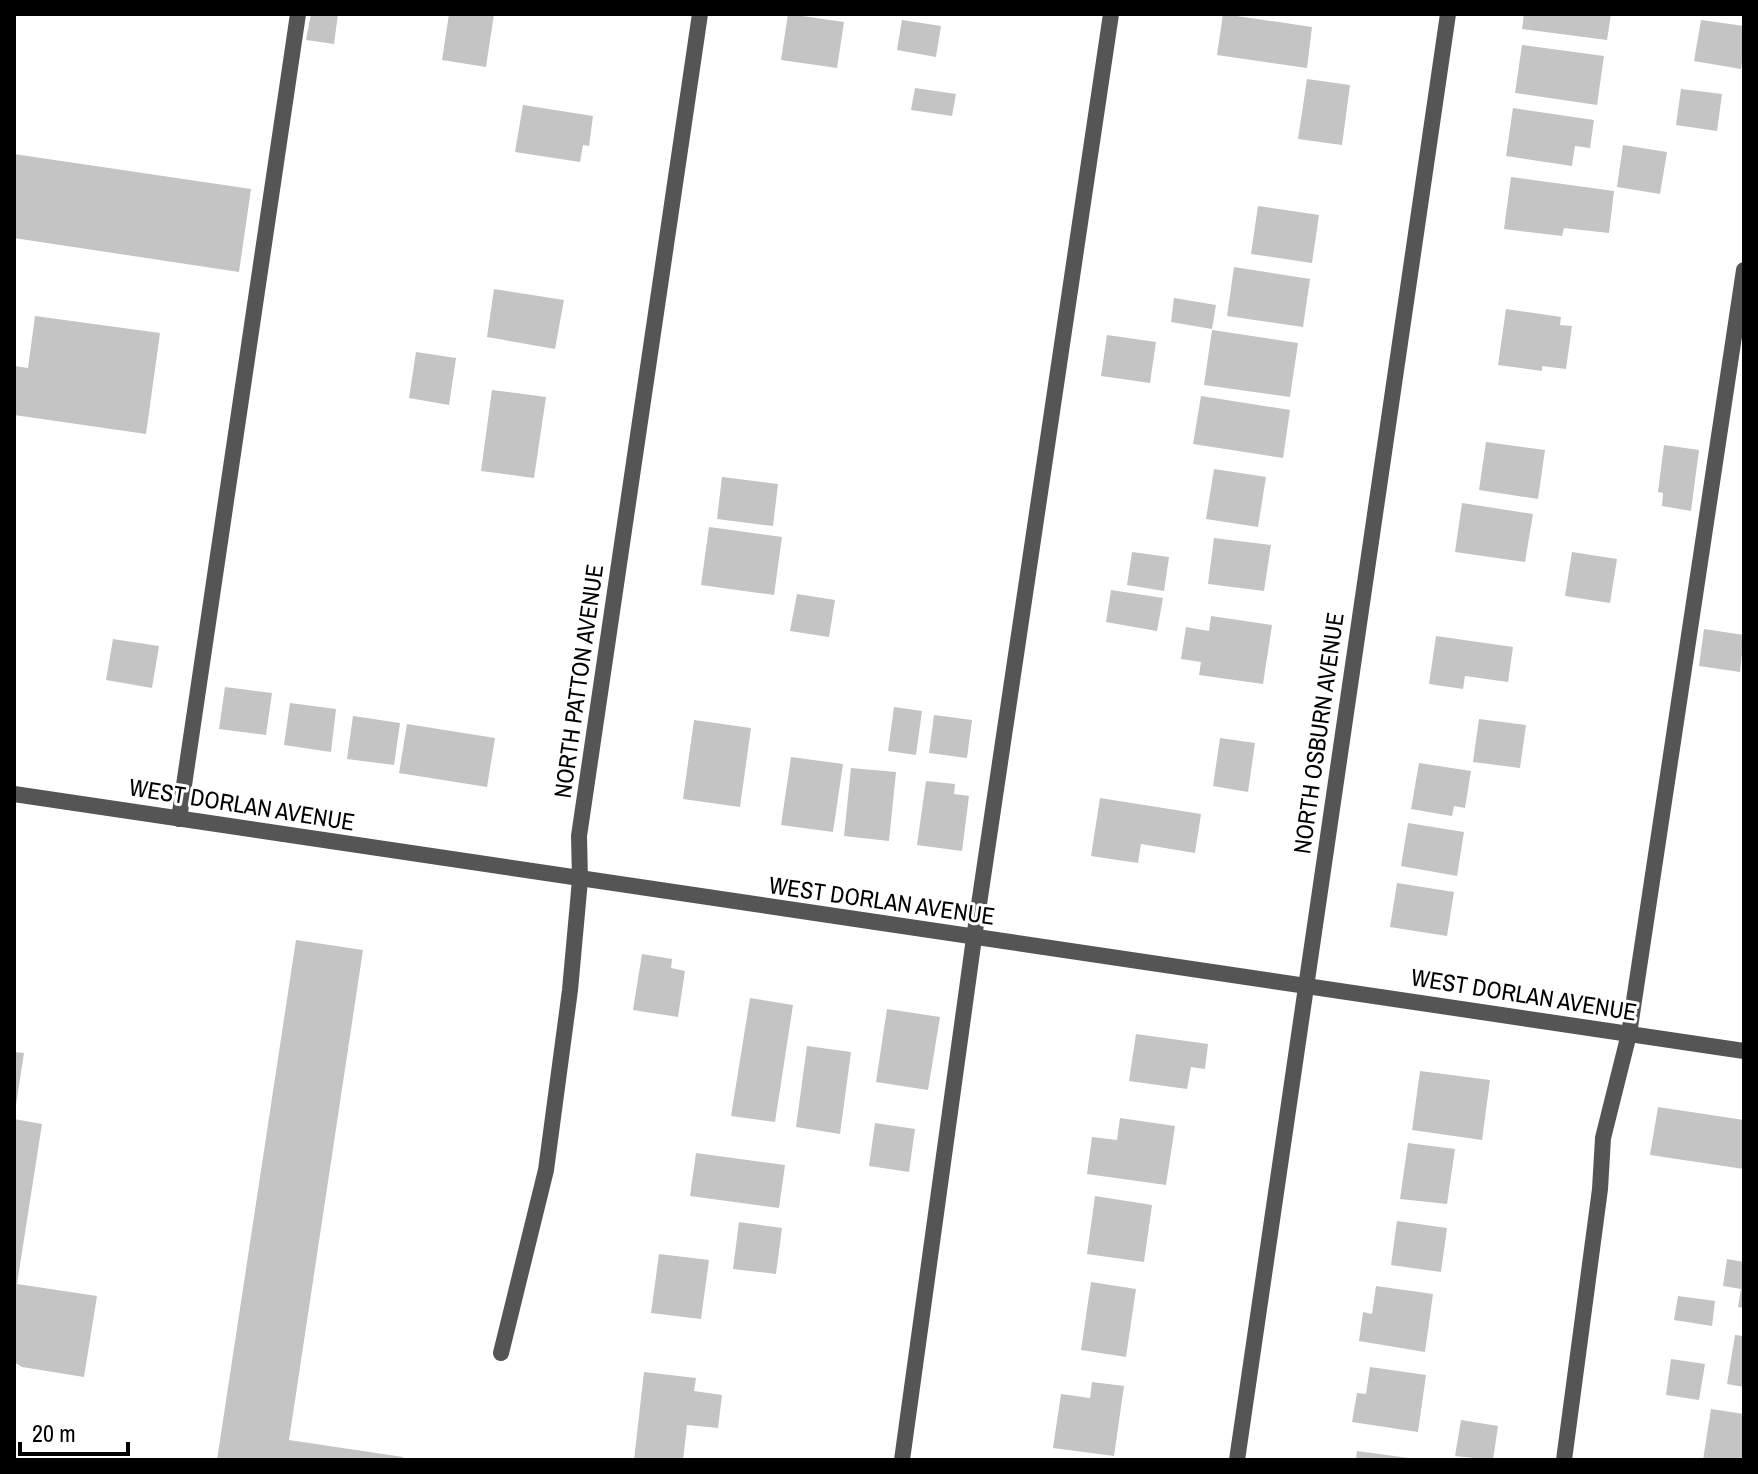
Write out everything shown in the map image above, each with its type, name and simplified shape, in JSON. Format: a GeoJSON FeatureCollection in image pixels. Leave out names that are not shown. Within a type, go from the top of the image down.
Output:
{"type":"FeatureCollection","features":[{"type":"Feature","properties":{"kind":"street"},"geometry":{"type":"LineString","coordinates":[[179,819],[298,14]]}},
{"type":"Feature","properties":{"kind":"street","name":"NORTH PATTON AVENUE"},"geometry":{"type":"LineString","coordinates":[[501,1353],[546,1170],[570,990],[580,880],[579,836],[700,14]]}},
{"type":"Feature","properties":{"kind":"street"},"geometry":{"type":"LineString","coordinates":[[902,1460],[974,938],[1111,14]]}},
{"type":"Feature","properties":{"kind":"street","name":"NORTH OSBURN AVENUE"},"geometry":{"type":"LineString","coordinates":[[1237,1460],[1448,14]]}},
{"type":"Feature","properties":{"kind":"street"},"geometry":{"type":"LineString","coordinates":[[1564,1460],[1600,1189],[1603,1138],[1629,1034],[1744,270]]}},
{"type":"Feature","properties":{"kind":"street","name":"WEST DORLAN AVENUE"},"geometry":{"type":"LineString","coordinates":[[14,794],[1744,1051]]}},
{"type":"Feature","properties":{"kind":"building"},"geometry":{"type":"Polygon","coordinates":[[[311,14],[338,14],[334,44],[306,40],[311,14]]]}},
{"type":"Feature","properties":{"kind":"building"},"geometry":{"type":"Polygon","coordinates":[[[449,14],[494,14],[486,67],[442,60],[449,14]]]}},
{"type":"Feature","properties":{"kind":"building"},"geometry":{"type":"Polygon","coordinates":[[[788,14],[844,22],[837,68],[781,60],[788,14]]]}},
{"type":"Feature","properties":{"kind":"building"},"geometry":{"type":"Polygon","coordinates":[[[1223,14],[1312,27],[1307,68],[1217,55],[1223,14]]]}},
{"type":"Feature","properties":{"kind":"building"},"geometry":{"type":"Polygon","coordinates":[[[1524,14],[1611,14],[1607,40],[1522,29],[1524,14]]]}},
{"type":"Feature","properties":{"kind":"building"},"geometry":{"type":"Polygon","coordinates":[[[902,20],[941,26],[936,57],[897,50],[902,20]]]}},
{"type":"Feature","properties":{"kind":"building"},"geometry":{"type":"Polygon","coordinates":[[[1701,20],[1744,26],[1741,69],[1694,61],[1701,20]]]}},
{"type":"Feature","properties":{"kind":"building"},"geometry":{"type":"Polygon","coordinates":[[[1522,45],[1604,56],[1597,105],[1515,93],[1522,45]]]}},
{"type":"Feature","properties":{"kind":"building"},"geometry":{"type":"Polygon","coordinates":[[[1307,79],[1350,85],[1342,145],[1298,139],[1307,79]]]}},
{"type":"Feature","properties":{"kind":"building"},"geometry":{"type":"Polygon","coordinates":[[[915,88],[956,94],[952,116],[911,110],[915,88]]]}},
{"type":"Feature","properties":{"kind":"building"},"geometry":{"type":"Polygon","coordinates":[[[1681,89],[1722,94],[1717,131],[1676,125],[1681,89]]]}},
{"type":"Feature","properties":{"kind":"building"},"geometry":{"type":"Polygon","coordinates":[[[523,105],[593,116],[589,146],[583,145],[580,162],[515,152],[523,105]]]}},
{"type":"Feature","properties":{"kind":"building"},"geometry":{"type":"Polygon","coordinates":[[[1513,108],[1594,120],[1590,148],[1575,146],[1572,166],[1506,156],[1513,108]]]}},
{"type":"Feature","properties":{"kind":"building"},"geometry":{"type":"Polygon","coordinates":[[[1623,145],[1667,152],[1660,194],[1617,187],[1623,145]]]}},
{"type":"Feature","properties":{"kind":"building"},"geometry":{"type":"Polygon","coordinates":[[[14,154],[251,189],[239,272],[14,238],[14,154]]]}},
{"type":"Feature","properties":{"kind":"building"},"geometry":{"type":"Polygon","coordinates":[[[1511,177],[1614,191],[1609,233],[1564,228],[1562,236],[1504,229],[1511,177]]]}},
{"type":"Feature","properties":{"kind":"building"},"geometry":{"type":"Polygon","coordinates":[[[1258,206],[1319,215],[1312,263],[1251,254],[1258,206]]]}},
{"type":"Feature","properties":{"kind":"building"},"geometry":{"type":"Polygon","coordinates":[[[1234,267],[1310,279],[1303,327],[1227,316],[1234,267]]]}},
{"type":"Feature","properties":{"kind":"building"},"geometry":{"type":"Polygon","coordinates":[[[494,289],[564,300],[555,349],[487,337],[494,289]]]}},
{"type":"Feature","properties":{"kind":"building"},"geometry":{"type":"Polygon","coordinates":[[[1174,298],[1216,305],[1212,329],[1171,322],[1174,298]]]}},
{"type":"Feature","properties":{"kind":"building"},"geometry":{"type":"Polygon","coordinates":[[[1506,309],[1561,317],[1560,325],[1572,326],[1566,369],[1542,366],[1542,371],[1498,365],[1506,309]]]}},
{"type":"Feature","properties":{"kind":"building"},"geometry":{"type":"Polygon","coordinates":[[[35,316],[160,333],[146,434],[14,415],[14,366],[28,368],[35,316]]]}},
{"type":"Feature","properties":{"kind":"building"},"geometry":{"type":"Polygon","coordinates":[[[1212,330],[1298,343],[1290,397],[1204,385],[1212,330]]]}},
{"type":"Feature","properties":{"kind":"building"},"geometry":{"type":"Polygon","coordinates":[[[1107,335],[1156,342],[1150,383],[1101,376],[1107,335]]]}},
{"type":"Feature","properties":{"kind":"building"},"geometry":{"type":"Polygon","coordinates":[[[416,352],[456,358],[449,405],[409,398],[416,352]]]}},
{"type":"Feature","properties":{"kind":"building"},"geometry":{"type":"Polygon","coordinates":[[[492,390],[546,397],[534,478],[481,471],[492,390]]]}},
{"type":"Feature","properties":{"kind":"building"},"geometry":{"type":"Polygon","coordinates":[[[1201,396],[1290,410],[1283,458],[1193,444],[1201,396]]]}},
{"type":"Feature","properties":{"kind":"building"},"geometry":{"type":"Polygon","coordinates":[[[1486,442],[1545,450],[1538,499],[1479,490],[1486,442]]]}},
{"type":"Feature","properties":{"kind":"building"},"geometry":{"type":"Polygon","coordinates":[[[1664,445],[1699,450],[1691,511],[1662,506],[1663,493],[1658,492],[1664,445]]]}},
{"type":"Feature","properties":{"kind":"building"},"geometry":{"type":"Polygon","coordinates":[[[1214,469],[1266,477],[1258,527],[1206,519],[1214,469]]]}},
{"type":"Feature","properties":{"kind":"building"},"geometry":{"type":"Polygon","coordinates":[[[722,477],[778,484],[773,526],[717,519],[722,477]]]}},
{"type":"Feature","properties":{"kind":"building"},"geometry":{"type":"Polygon","coordinates":[[[1462,503],[1533,514],[1525,562],[1455,552],[1462,503]]]}},
{"type":"Feature","properties":{"kind":"building"},"geometry":{"type":"Polygon","coordinates":[[[709,527],[782,537],[774,595],[701,585],[709,527]]]}},
{"type":"Feature","properties":{"kind":"building"},"geometry":{"type":"Polygon","coordinates":[[[1214,538],[1271,545],[1264,591],[1208,584],[1214,538]]]}},
{"type":"Feature","properties":{"kind":"building"},"geometry":{"type":"Polygon","coordinates":[[[1132,552],[1169,557],[1164,591],[1127,585],[1132,552]]]}},
{"type":"Feature","properties":{"kind":"building"},"geometry":{"type":"Polygon","coordinates":[[[1572,552],[1617,559],[1610,603],[1565,596],[1572,552]]]}},
{"type":"Feature","properties":{"kind":"building"},"geometry":{"type":"Polygon","coordinates":[[[1111,590],[1163,598],[1157,631],[1106,622],[1111,590]]]}},
{"type":"Feature","properties":{"kind":"building"},"geometry":{"type":"Polygon","coordinates":[[[797,594],[835,600],[829,637],[790,631],[797,594]]]}},
{"type":"Feature","properties":{"kind":"building"},"geometry":{"type":"Polygon","coordinates":[[[1211,616],[1272,625],[1263,684],[1199,675],[1201,662],[1181,659],[1186,627],[1209,631],[1211,616]]]}},
{"type":"Feature","properties":{"kind":"building"},"geometry":{"type":"Polygon","coordinates":[[[1704,629],[1744,635],[1740,672],[1699,666],[1704,629]]]}},
{"type":"Feature","properties":{"kind":"building"},"geometry":{"type":"Polygon","coordinates":[[[1436,636],[1513,647],[1508,682],[1465,676],[1463,689],[1429,684],[1436,636]]]}},
{"type":"Feature","properties":{"kind":"building"},"geometry":{"type":"Polygon","coordinates":[[[113,639],[159,646],[152,688],[106,680],[113,639]]]}},
{"type":"Feature","properties":{"kind":"building"},"geometry":{"type":"Polygon","coordinates":[[[225,687],[272,693],[266,735],[219,729],[225,687]]]}},
{"type":"Feature","properties":{"kind":"building"},"geometry":{"type":"Polygon","coordinates":[[[290,703],[336,709],[331,752],[284,745],[290,703]]]}},
{"type":"Feature","properties":{"kind":"building"},"geometry":{"type":"Polygon","coordinates":[[[894,707],[922,711],[916,755],[888,751],[894,707]]]}},
{"type":"Feature","properties":{"kind":"building"},"geometry":{"type":"Polygon","coordinates":[[[934,715],[972,720],[967,758],[929,753],[934,715]]]}},
{"type":"Feature","properties":{"kind":"building"},"geometry":{"type":"Polygon","coordinates":[[[353,716],[400,723],[394,765],[347,759],[353,716]]]}},
{"type":"Feature","properties":{"kind":"building"},"geometry":{"type":"Polygon","coordinates":[[[1479,719],[1526,725],[1520,768],[1473,762],[1479,719]]]}},
{"type":"Feature","properties":{"kind":"building"},"geometry":{"type":"Polygon","coordinates":[[[694,720],[751,728],[740,807],[683,799],[694,720]]]}},
{"type":"Feature","properties":{"kind":"building"},"geometry":{"type":"Polygon","coordinates":[[[407,724],[495,738],[487,787],[399,773],[407,724]]]}},
{"type":"Feature","properties":{"kind":"building"},"geometry":{"type":"Polygon","coordinates":[[[1220,738],[1255,743],[1248,792],[1213,786],[1220,738]]]}},
{"type":"Feature","properties":{"kind":"building"},"geometry":{"type":"Polygon","coordinates":[[[791,757],[843,764],[833,832],[781,825],[791,757]]]}},
{"type":"Feature","properties":{"kind":"building"},"geometry":{"type":"Polygon","coordinates":[[[1419,763],[1471,771],[1465,808],[1454,806],[1452,816],[1411,809],[1419,763]]]}},
{"type":"Feature","properties":{"kind":"building"},"geometry":{"type":"Polygon","coordinates":[[[851,768],[896,772],[889,841],[844,836],[851,768]]]}},
{"type":"Feature","properties":{"kind":"building"},"geometry":{"type":"Polygon","coordinates":[[[926,781],[955,784],[954,794],[969,796],[962,851],[917,845],[926,781]]]}},
{"type":"Feature","properties":{"kind":"building"},"geometry":{"type":"Polygon","coordinates":[[[1100,798],[1201,814],[1195,853],[1141,844],[1138,863],[1091,856],[1100,798]]]}},
{"type":"Feature","properties":{"kind":"building"},"geometry":{"type":"Polygon","coordinates":[[[1408,823],[1464,832],[1457,876],[1401,866],[1408,823]]]}},
{"type":"Feature","properties":{"kind":"building"},"geometry":{"type":"Polygon","coordinates":[[[1397,883],[1454,892],[1447,936],[1390,927],[1397,883]]]}},
{"type":"Feature","properties":{"kind":"building"},"geometry":{"type":"Polygon","coordinates":[[[296,940],[363,950],[289,1440],[403,1457],[403,1460],[217,1460],[296,940]]]}},
{"type":"Feature","properties":{"kind":"building"},"geometry":{"type":"Polygon","coordinates":[[[642,954],[672,959],[671,968],[685,971],[678,1017],[633,1010],[642,954]]]}},
{"type":"Feature","properties":{"kind":"building"},"geometry":{"type":"Polygon","coordinates":[[[750,998],[793,1005],[775,1122],[731,1116],[750,998]]]}},
{"type":"Feature","properties":{"kind":"building"},"geometry":{"type":"Polygon","coordinates":[[[887,1009],[940,1017],[928,1090],[876,1082],[887,1009]]]}},
{"type":"Feature","properties":{"kind":"building"},"geometry":{"type":"Polygon","coordinates":[[[1136,1034],[1208,1044],[1205,1069],[1191,1067],[1187,1089],[1129,1081],[1136,1034]]]}},
{"type":"Feature","properties":{"kind":"building"},"geometry":{"type":"Polygon","coordinates":[[[807,1046],[851,1052],[840,1134],[796,1127],[807,1046]]]}},
{"type":"Feature","properties":{"kind":"building"},"geometry":{"type":"Polygon","coordinates":[[[14,1052],[24,1053],[16,1105],[14,1105],[14,1052]]]}},
{"type":"Feature","properties":{"kind":"building"},"geometry":{"type":"Polygon","coordinates":[[[1420,1071],[1490,1080],[1482,1140],[1412,1130],[1420,1071]]]}},
{"type":"Feature","properties":{"kind":"building"},"geometry":{"type":"Polygon","coordinates":[[[1658,1107],[1744,1120],[1744,1169],[1650,1155],[1658,1107]]]}},
{"type":"Feature","properties":{"kind":"building"},"geometry":{"type":"Polygon","coordinates":[[[1120,1118],[1175,1126],[1166,1185],[1087,1174],[1092,1137],[1117,1140],[1120,1118]]]}},
{"type":"Feature","properties":{"kind":"building"},"geometry":{"type":"Polygon","coordinates":[[[14,1119],[42,1124],[17,1284],[97,1296],[84,1377],[22,1367],[14,1362],[14,1119]]]}},
{"type":"Feature","properties":{"kind":"building"},"geometry":{"type":"Polygon","coordinates":[[[875,1123],[915,1129],[909,1172],[869,1166],[875,1123]]]}},
{"type":"Feature","properties":{"kind":"building"},"geometry":{"type":"Polygon","coordinates":[[[1408,1143],[1455,1149],[1447,1204],[1400,1199],[1408,1143]]]}},
{"type":"Feature","properties":{"kind":"building"},"geometry":{"type":"Polygon","coordinates":[[[696,1153],[785,1165],[779,1208],[690,1196],[696,1153]]]}},
{"type":"Feature","properties":{"kind":"building"},"geometry":{"type":"Polygon","coordinates":[[[1095,1196],[1152,1205],[1144,1262],[1087,1254],[1095,1196]]]}},
{"type":"Feature","properties":{"kind":"building"},"geometry":{"type":"Polygon","coordinates":[[[1397,1221],[1447,1228],[1441,1272],[1391,1265],[1397,1221]]]}},
{"type":"Feature","properties":{"kind":"building"},"geometry":{"type":"Polygon","coordinates":[[[739,1222],[782,1228],[776,1274],[733,1269],[739,1222]]]}},
{"type":"Feature","properties":{"kind":"building"},"geometry":{"type":"Polygon","coordinates":[[[659,1254],[709,1260],[701,1319],[651,1313],[659,1254]]]}},
{"type":"Feature","properties":{"kind":"building"},"geometry":{"type":"Polygon","coordinates":[[[1727,1259],[1744,1262],[1744,1308],[1738,1307],[1741,1289],[1723,1286],[1727,1259]]]}},
{"type":"Feature","properties":{"kind":"building"},"geometry":{"type":"Polygon","coordinates":[[[1091,1282],[1136,1289],[1126,1357],[1081,1350],[1091,1282]]]}},
{"type":"Feature","properties":{"kind":"building"},"geometry":{"type":"Polygon","coordinates":[[[1376,1286],[1433,1294],[1425,1352],[1359,1341],[1363,1312],[1372,1314],[1376,1286]]]}},
{"type":"Feature","properties":{"kind":"building"},"geometry":{"type":"Polygon","coordinates":[[[1678,1296],[1715,1301],[1712,1326],[1674,1320],[1678,1296]]]}},
{"type":"Feature","properties":{"kind":"building"},"geometry":{"type":"Polygon","coordinates":[[[1735,1335],[1744,1336],[1744,1387],[1727,1384],[1735,1335]]]}},
{"type":"Feature","properties":{"kind":"building"},"geometry":{"type":"Polygon","coordinates":[[[1671,1359],[1705,1364],[1699,1400],[1666,1395],[1671,1359]]]}},
{"type":"Feature","properties":{"kind":"building"},"geometry":{"type":"Polygon","coordinates":[[[1370,1367],[1426,1375],[1418,1432],[1352,1422],[1357,1393],[1366,1394],[1370,1367]]]}},
{"type":"Feature","properties":{"kind":"building"},"geometry":{"type":"Polygon","coordinates":[[[644,1372],[696,1378],[694,1391],[722,1395],[718,1428],[687,1425],[683,1460],[634,1460],[644,1372]]]}},
{"type":"Feature","properties":{"kind":"building"},"geometry":{"type":"Polygon","coordinates":[[[1092,1382],[1124,1386],[1114,1456],[1053,1448],[1061,1394],[1090,1398],[1092,1382]]]}},
{"type":"Feature","properties":{"kind":"building"},"geometry":{"type":"Polygon","coordinates":[[[1711,1409],[1744,1414],[1744,1460],[1703,1460],[1711,1409]]]}},
{"type":"Feature","properties":{"kind":"building"},"geometry":{"type":"Polygon","coordinates":[[[1461,1420],[1498,1426],[1493,1460],[1455,1456],[1461,1420]]]}},
{"type":"Feature","properties":{"kind":"building"},"geometry":{"type":"Polygon","coordinates":[[[1357,1451],[1409,1458],[1409,1460],[1356,1460],[1357,1451]]]}}]}
